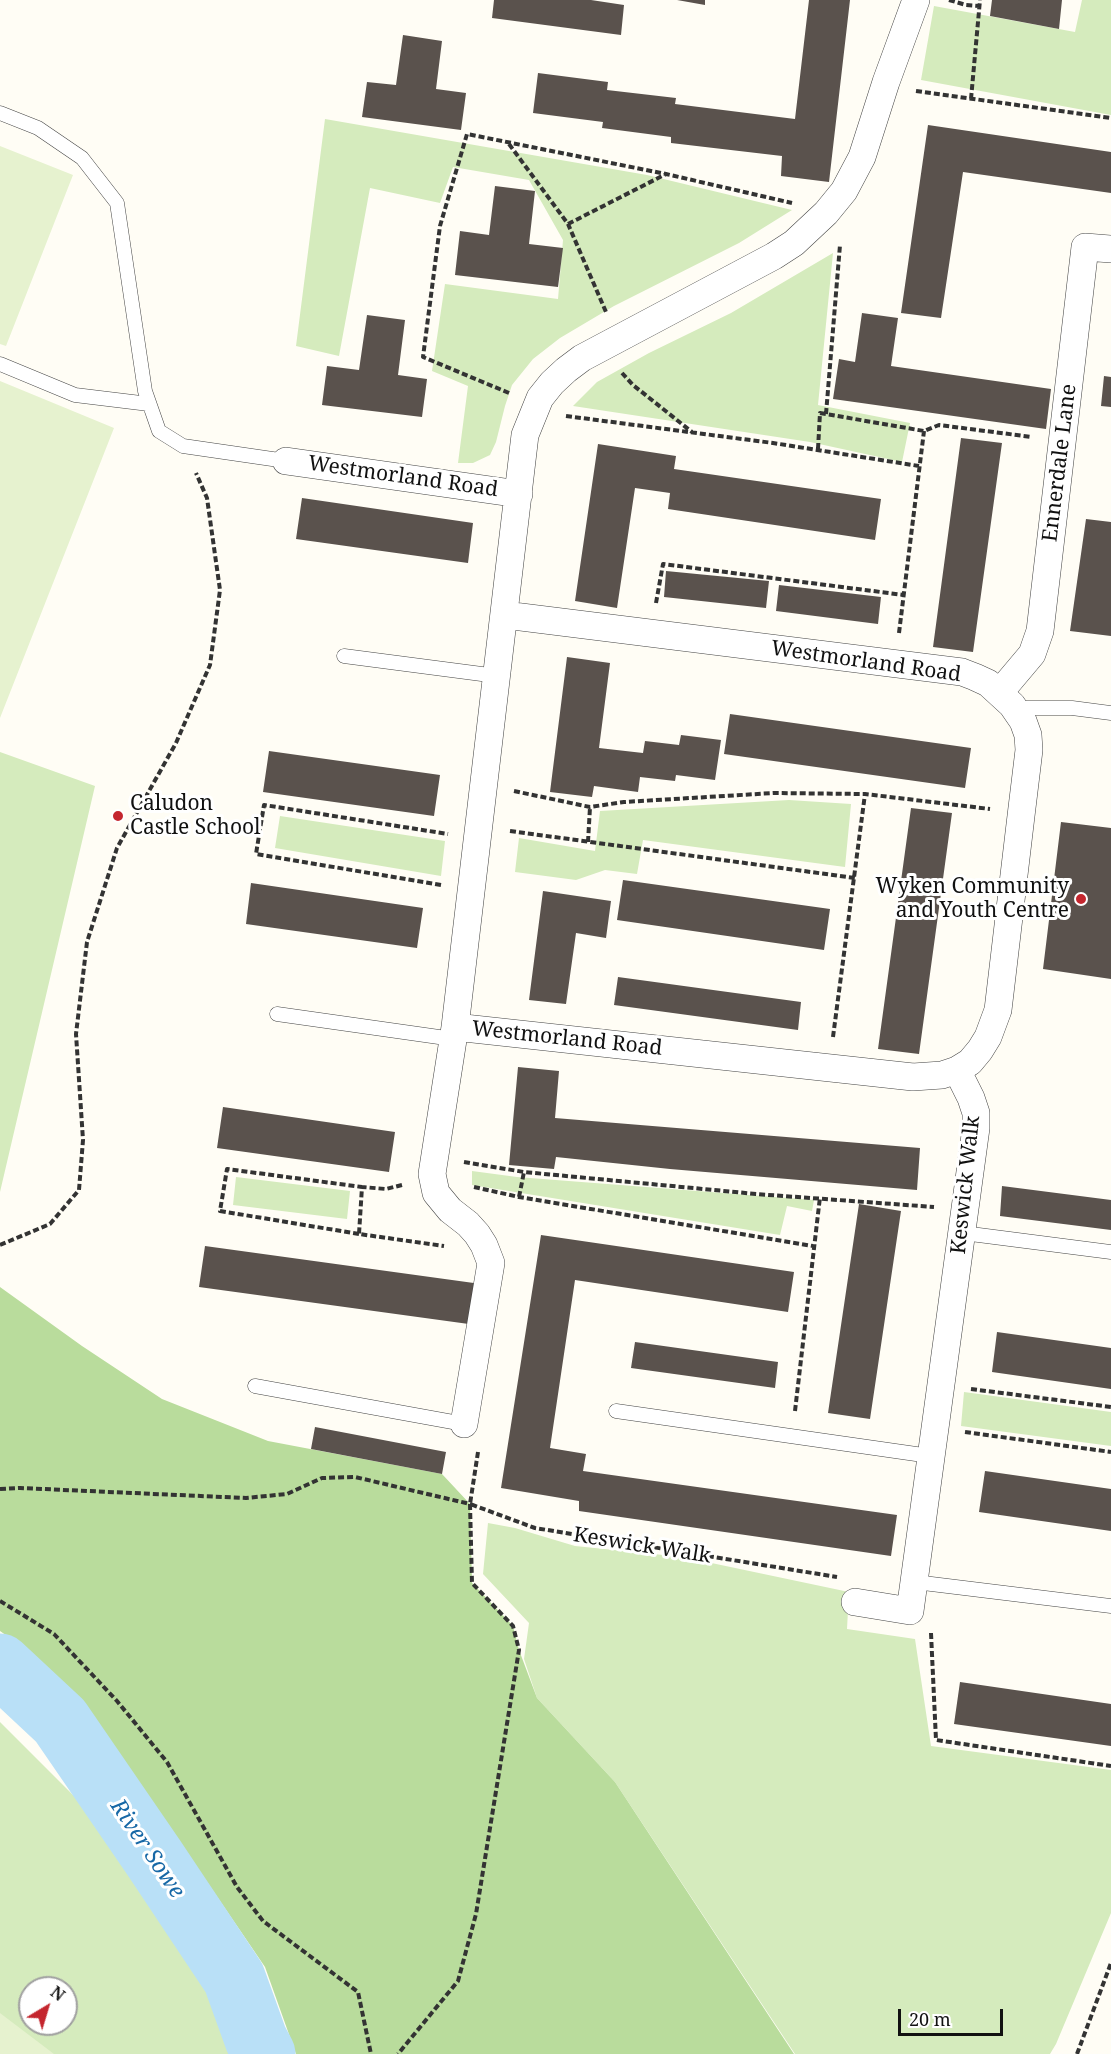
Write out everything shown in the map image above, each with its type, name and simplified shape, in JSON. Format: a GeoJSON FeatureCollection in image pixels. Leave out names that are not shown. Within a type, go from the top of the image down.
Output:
{"type":"FeatureCollection","features":[{"type":"Feature","properties":{"kind":"street","name":"Westmorland Road"},"geometry":{"type":"LineString","coordinates":[[433,1167],[454,1033],[472,890],[525,435],[540,398],[552,383],[582,358],[781,252],[811,229],[844,191],[862,157],[916,0]]}},
{"type":"Feature","properties":{"kind":"street","name":"Ennerdale Lane"},"geometry":{"type":"LineString","coordinates":[[1007,700],[1032,654],[1040,631],[1085,247],[1111,249]]}},
{"type":"Feature","properties":{"kind":"street","name":"Westmorland Road"},"geometry":{"type":"LineString","coordinates":[[286,461],[519,494]]}},
{"type":"Feature","properties":{"kind":"street","name":"Westmorland Road"},"geometry":{"type":"LineString","coordinates":[[505,615],[962,672],[988,682],[1007,700]]}},
{"type":"Feature","properties":{"kind":"street"},"geometry":{"type":"LineString","coordinates":[[957,1070],[970,1062],[984,1044],[998,1010],[1029,750],[1028,735],[1023,721],[1007,700]]}},
{"type":"Feature","properties":{"kind":"street","name":"Westmorland Road"},"geometry":{"type":"LineString","coordinates":[[454,1033],[913,1077],[942,1075],[957,1070]]}},
{"type":"Feature","properties":{"kind":"street","name":"Keswick Walk"},"geometry":{"type":"LineString","coordinates":[[855,1602],[910,1611],[976,1128],[976,1113],[957,1070]]}},
{"type":"Feature","properties":{"kind":"street"},"geometry":{"type":"LineString","coordinates":[[433,1167],[436,1193],[477,1234],[489,1255],[491,1273],[464,1424]]}},
{"type":"Feature","properties":{"kind":"lane"},"geometry":{"type":"LineString","coordinates":[[0,112],[38,128],[82,158],[117,203],[145,391],[159,431],[183,446],[286,461]]}},
{"type":"Feature","properties":{"kind":"lane"},"geometry":{"type":"LineString","coordinates":[[0,364],[75,395],[149,404]]}},
{"type":"Feature","properties":{"kind":"lane"},"geometry":{"type":"LineString","coordinates":[[344,656],[497,676]]}},
{"type":"Feature","properties":{"kind":"lane"},"geometry":{"type":"LineString","coordinates":[[1007,700],[1111,713]]}},
{"type":"Feature","properties":{"kind":"lane"},"geometry":{"type":"LineString","coordinates":[[276,1014],[454,1033]]}},
{"type":"Feature","properties":{"kind":"lane"},"geometry":{"type":"LineString","coordinates":[[964,1221],[1111,1252]]}},
{"type":"Feature","properties":{"kind":"lane"},"geometry":{"type":"LineString","coordinates":[[255,1386],[464,1424]]}},
{"type":"Feature","properties":{"kind":"lane"},"geometry":{"type":"LineString","coordinates":[[616,1411],[930,1456]]}},
{"type":"Feature","properties":{"kind":"lane"},"geometry":{"type":"LineString","coordinates":[[914,1586],[1111,1606]]}},
{"type":"Feature","properties":{"kind":"path"},"geometry":{"type":"LineString","coordinates":[[948,0],[980,6]]}},
{"type":"Feature","properties":{"kind":"path"},"geometry":{"type":"LineString","coordinates":[[971,99],[980,0]]}},
{"type":"Feature","properties":{"kind":"path"},"geometry":{"type":"LineString","coordinates":[[886,82],[919,92],[1111,118]]}},
{"type":"Feature","properties":{"kind":"path"},"geometry":{"type":"LineString","coordinates":[[509,144],[568,224],[608,314],[616,366],[633,385],[692,432]]}},
{"type":"Feature","properties":{"kind":"path"},"geometry":{"type":"LineString","coordinates":[[568,224],[666,174]]}},
{"type":"Feature","properties":{"kind":"path"},"geometry":{"type":"LineString","coordinates":[[826,414],[844,191]]}},
{"type":"Feature","properties":{"kind":"path"},"geometry":{"type":"LineString","coordinates":[[818,449],[820,413],[924,431],[939,425],[1063,441]]}},
{"type":"Feature","properties":{"kind":"path"},"geometry":{"type":"LineString","coordinates":[[900,665],[899,633],[924,431]]}},
{"type":"Feature","properties":{"kind":"path"},"geometry":{"type":"LineString","coordinates":[[0,1245],[50,1224],[78,1190],[83,1140],[76,1034],[87,942],[117,848],[176,743],[210,665],[220,591],[207,498],[183,446]]}},
{"type":"Feature","properties":{"kind":"path"},"geometry":{"type":"LineString","coordinates":[[651,634],[663,564],[904,595]]}},
{"type":"Feature","properties":{"kind":"path"},"geometry":{"type":"LineString","coordinates":[[484,784],[590,807],[624,802],[774,793],[864,794],[988,809],[1021,816]]}},
{"type":"Feature","properties":{"kind":"path"},"geometry":{"type":"LineString","coordinates":[[828,1068],[855,878],[864,794]]}},
{"type":"Feature","properties":{"kind":"path"},"geometry":{"type":"LineString","coordinates":[[472,890],[256,854],[264,805],[451,834],[478,833],[588,842],[855,878]]}},
{"type":"Feature","properties":{"kind":"path"},"geometry":{"type":"LineString","coordinates":[[588,842],[590,807]]}},
{"type":"Feature","properties":{"kind":"path"},"geometry":{"type":"LineString","coordinates":[[433,1167],[519,1197],[813,1246]]}},
{"type":"Feature","properties":{"kind":"path"},"geometry":{"type":"LineString","coordinates":[[489,1255],[220,1211],[227,1169],[386,1189],[433,1167],[524,1172],[756,1194],[820,1197],[964,1221]]}},
{"type":"Feature","properties":{"kind":"path"},"geometry":{"type":"LineString","coordinates":[[519,1197],[524,1172]]}},
{"type":"Feature","properties":{"kind":"path"},"geometry":{"type":"LineString","coordinates":[[359,1234],[362,1187]]}},
{"type":"Feature","properties":{"kind":"path"},"geometry":{"type":"LineString","coordinates":[[795,1413],[820,1197]]}},
{"type":"Feature","properties":{"kind":"path"},"geometry":{"type":"LineString","coordinates":[[942,1381],[968,1388],[1111,1407]]}},
{"type":"Feature","properties":{"kind":"path"},"geometry":{"type":"LineString","coordinates":[[398,2054],[458,1981],[476,1914],[519,1650],[513,1626],[472,1583],[470,1504],[483,1426],[464,1424]]}},
{"type":"Feature","properties":{"kind":"path"},"geometry":{"type":"LineString","coordinates":[[934,1428],[1111,1452]]}},
{"type":"Feature","properties":{"kind":"path","name":"Keswick Walk"},"geometry":{"type":"LineString","coordinates":[[0,1489],[246,1498],[287,1494],[322,1479],[355,1477],[470,1504],[535,1528],[843,1578]]}},
{"type":"Feature","properties":{"kind":"path"},"geometry":{"type":"LineString","coordinates":[[914,1586],[930,1597],[936,1740],[1111,1766]]}},
{"type":"Feature","properties":{"kind":"path"},"geometry":{"type":"LineString","coordinates":[[0,1601],[54,1634],[117,1701],[166,1762],[237,1887],[263,1921],[358,1992],[371,2054]]}},
{"type":"Feature","properties":{"kind":"path"},"geometry":{"type":"LineString","coordinates":[[1077,2054],[1111,1963]]}},
{"type":"Feature","properties":{"kind":"green space"},"geometry":{"type":"Polygon","coordinates":[[[1082,0],[1111,0],[1111,115],[921,80],[934,6],[1075,32],[1082,0]]]}},
{"type":"Feature","properties":{"kind":"green space"},"geometry":{"type":"Polygon","coordinates":[[[325,119],[647,175],[792,210],[739,243],[614,306],[560,338],[533,359],[512,385],[496,442],[490,455],[473,463],[458,463],[468,386],[432,371],[445,284],[558,299],[563,240],[529,180],[453,167],[440,203],[370,188],[339,356],[296,346],[325,119]]]}},
{"type":"Feature","properties":{"kind":"green space"},"geometry":{"type":"Polygon","coordinates":[[[0,146],[73,175],[6,346],[0,344],[0,146]]]}},
{"type":"Feature","properties":{"kind":"green space"},"geometry":{"type":"Polygon","coordinates":[[[833,253],[818,405],[910,423],[902,462],[810,442],[573,406],[597,382],[649,353],[731,313],[833,253]]]}},
{"type":"Feature","properties":{"kind":"green space"},"geometry":{"type":"Polygon","coordinates":[[[0,381],[114,428],[0,718],[0,381]]]}},
{"type":"Feature","properties":{"kind":"green space"},"geometry":{"type":"Polygon","coordinates":[[[0,752],[95,786],[0,1192],[0,752]]]}},
{"type":"Feature","properties":{"kind":"green space"},"geometry":{"type":"Polygon","coordinates":[[[789,800],[851,804],[845,867],[643,840],[637,874],[605,870],[576,880],[515,872],[519,838],[595,851],[600,811],[789,800]]]}},
{"type":"Feature","properties":{"kind":"green space"},"geometry":{"type":"Polygon","coordinates":[[[280,816],[445,841],[441,876],[275,848],[280,816]]]}},
{"type":"Feature","properties":{"kind":"green space"},"geometry":{"type":"Polygon","coordinates":[[[472,1171],[517,1177],[814,1200],[812,1211],[787,1206],[780,1235],[472,1185],[472,1171]]]}},
{"type":"Feature","properties":{"kind":"green space"},"geometry":{"type":"Polygon","coordinates":[[[236,1177],[350,1191],[347,1219],[233,1205],[236,1177]]]}},
{"type":"Feature","properties":{"kind":"green space"},"geometry":{"type":"Polygon","coordinates":[[[0,1287],[82,1346],[162,1399],[268,1441],[442,1474],[470,1504],[472,1583],[513,1626],[519,1650],[537,1698],[615,1782],[794,2054],[296,2054],[265,1967],[147,1794],[24,1648],[0,1631],[0,1287]]]}},
{"type":"Feature","properties":{"kind":"green space"},"geometry":{"type":"Polygon","coordinates":[[[964,1392],[1111,1412],[1111,1446],[961,1426],[964,1392]]]}},
{"type":"Feature","properties":{"kind":"green space"},"geometry":{"type":"Polygon","coordinates":[[[488,1523],[515,1528],[575,1546],[683,1557],[849,1592],[847,1629],[915,1639],[931,1746],[1111,1770],[1111,1913],[1050,2054],[795,2054],[615,1782],[537,1698],[524,1659],[529,1623],[483,1574],[488,1523]]]}},
{"type":"Feature","properties":{"kind":"green space"},"geometry":{"type":"Polygon","coordinates":[[[0,1722],[75,1797],[147,1883],[244,2054],[0,2054],[0,1722]]]}},
{"type":"Feature","properties":{"kind":"green space"},"geometry":{"type":"Polygon","coordinates":[[[0,2013],[18,2027],[18,2036],[30,2036],[54,2054],[0,2054],[0,2013]]]}},
{"type":"Feature","properties":{"kind":"building"},"geometry":{"type":"Polygon","coordinates":[[[494,0],[591,0],[624,5],[621,35],[492,18],[494,0]]]}},
{"type":"Feature","properties":{"kind":"building"},"geometry":{"type":"Polygon","coordinates":[[[677,0],[705,0],[705,5],[677,0]]]}},
{"type":"Feature","properties":{"kind":"building"},"geometry":{"type":"Polygon","coordinates":[[[809,0],[850,0],[829,182],[781,176],[782,156],[671,143],[671,137],[602,128],[603,122],[533,113],[538,73],[608,82],[607,90],[676,98],[675,104],[795,119],[809,0]]]}},
{"type":"Feature","properties":{"kind":"building"},"geometry":{"type":"Polygon","coordinates":[[[992,0],[1062,0],[1059,29],[990,16],[992,0]]]}},
{"type":"Feature","properties":{"kind":"building"},"geometry":{"type":"Polygon","coordinates":[[[403,35],[442,41],[436,89],[466,93],[461,130],[362,117],[367,82],[396,85],[403,35]]]}},
{"type":"Feature","properties":{"kind":"building"},"geometry":{"type":"Polygon","coordinates":[[[928,125],[1111,152],[1111,193],[963,172],[941,318],[901,313],[928,125]]]}},
{"type":"Feature","properties":{"kind":"building"},"geometry":{"type":"Polygon","coordinates":[[[495,186],[535,191],[529,244],[563,248],[558,287],[455,275],[460,231],[489,235],[495,186]]]}},
{"type":"Feature","properties":{"kind":"building"},"geometry":{"type":"Polygon","coordinates":[[[862,313],[898,318],[891,366],[1051,389],[1046,429],[833,399],[839,359],[855,362],[862,313]]]}},
{"type":"Feature","properties":{"kind":"building"},"geometry":{"type":"Polygon","coordinates":[[[367,315],[405,320],[398,375],[427,379],[422,417],[322,405],[327,366],[359,370],[367,315]]]}},
{"type":"Feature","properties":{"kind":"building"},"geometry":{"type":"Polygon","coordinates":[[[1104,376],[1111,377],[1111,407],[1101,406],[1104,376]]]}},
{"type":"Feature","properties":{"kind":"building"},"geometry":{"type":"Polygon","coordinates":[[[961,438],[1002,443],[973,652],[933,647],[961,438]]]}},
{"type":"Feature","properties":{"kind":"building"},"geometry":{"type":"Polygon","coordinates":[[[598,444],[676,456],[674,469],[881,499],[875,540],[668,509],[670,493],[635,488],[617,608],[575,601],[598,444]]]}},
{"type":"Feature","properties":{"kind":"building"},"geometry":{"type":"Polygon","coordinates":[[[302,498],[473,523],[468,563],[296,539],[302,498]]]}},
{"type":"Feature","properties":{"kind":"building"},"geometry":{"type":"Polygon","coordinates":[[[1086,519],[1111,522],[1111,636],[1070,631],[1086,519]]]}},
{"type":"Feature","properties":{"kind":"building"},"geometry":{"type":"Polygon","coordinates":[[[666,571],[769,581],[766,608],[664,597],[666,571]]]}},
{"type":"Feature","properties":{"kind":"building"},"geometry":{"type":"Polygon","coordinates":[[[779,585],[881,597],[878,624],[776,611],[779,585]]]}},
{"type":"Feature","properties":{"kind":"building"},"geometry":{"type":"Polygon","coordinates":[[[567,657],[610,663],[599,748],[643,753],[645,741],[679,745],[681,735],[721,740],[715,780],[676,775],[675,781],[640,777],[638,792],[594,786],[592,797],[550,792],[567,657]]]}},
{"type":"Feature","properties":{"kind":"building"},"geometry":{"type":"Polygon","coordinates":[[[730,714],[971,748],[965,788],[724,754],[730,714]]]}},
{"type":"Feature","properties":{"kind":"building"},"geometry":{"type":"Polygon","coordinates":[[[269,751],[440,775],[434,816],[263,792],[269,751]]]}},
{"type":"Feature","properties":{"kind":"building"},"geometry":{"type":"Polygon","coordinates":[[[911,808],[952,813],[919,1054],[878,1049],[911,808]]]}},
{"type":"Feature","properties":{"kind":"building","name":"Wyken Community and Youth Centre"},"geometry":{"type":"Polygon","coordinates":[[[1061,822],[1111,828],[1111,979],[1043,969],[1061,822]]]}},
{"type":"Feature","properties":{"kind":"building"},"geometry":{"type":"Polygon","coordinates":[[[623,880],[830,909],[824,950],[617,920],[623,880]]]}},
{"type":"Feature","properties":{"kind":"building"},"geometry":{"type":"Polygon","coordinates":[[[251,883],[423,908],[417,948],[246,924],[251,883]]]}},
{"type":"Feature","properties":{"kind":"building"},"geometry":{"type":"Polygon","coordinates":[[[543,891],[611,901],[606,938],[576,933],[566,1004],[529,1000],[543,891]]]}},
{"type":"Feature","properties":{"kind":"building"},"geometry":{"type":"Polygon","coordinates":[[[618,977],[801,1002],[798,1030],[614,1005],[618,977]]]}},
{"type":"Feature","properties":{"kind":"building"},"geometry":{"type":"Polygon","coordinates":[[[518,1067],[559,1071],[555,1118],[920,1148],[917,1190],[556,1157],[554,1169],[509,1165],[518,1067]]]}},
{"type":"Feature","properties":{"kind":"building"},"geometry":{"type":"Polygon","coordinates":[[[223,1107],[395,1132],[389,1172],[217,1148],[223,1107]]]}},
{"type":"Feature","properties":{"kind":"building"},"geometry":{"type":"Polygon","coordinates":[[[1002,1186],[1111,1200],[1111,1230],[1000,1216],[1002,1186]]]}},
{"type":"Feature","properties":{"kind":"building"},"geometry":{"type":"Polygon","coordinates":[[[859,1204],[901,1211],[870,1419],[828,1413],[859,1204]]]}},
{"type":"Feature","properties":{"kind":"building"},"geometry":{"type":"Polygon","coordinates":[[[541,1235],[794,1272],[788,1312],[575,1280],[550,1448],[586,1454],[583,1471],[897,1515],[891,1556],[579,1511],[579,1501],[501,1488],[541,1235]]]}},
{"type":"Feature","properties":{"kind":"building"},"geometry":{"type":"Polygon","coordinates":[[[205,1246],[481,1284],[476,1325],[199,1287],[205,1246]]]}},
{"type":"Feature","properties":{"kind":"building"},"geometry":{"type":"Polygon","coordinates":[[[997,1332],[1111,1348],[1111,1389],[992,1372],[997,1332]]]}},
{"type":"Feature","properties":{"kind":"building"},"geometry":{"type":"Polygon","coordinates":[[[635,1342],[778,1362],[775,1388],[631,1368],[635,1342]]]}},
{"type":"Feature","properties":{"kind":"building"},"geometry":{"type":"Polygon","coordinates":[[[315,1427],[446,1452],[442,1474],[311,1449],[315,1427]]]}},
{"type":"Feature","properties":{"kind":"building"},"geometry":{"type":"Polygon","coordinates":[[[985,1471],[1111,1489],[1111,1531],[979,1512],[985,1471]]]}},
{"type":"Feature","properties":{"kind":"building"},"geometry":{"type":"Polygon","coordinates":[[[960,1682],[1111,1704],[1111,1746],[954,1724],[960,1682]]]}},
{"type":"Feature","properties":{"kind":"waterway","name":"River Sowe"},"geometry":{"type":"LineString","coordinates":[[0,1665],[60,1721],[154,1858],[234,1978],[256,2039],[264,2054]]}},
{"type":"Feature","properties":{"kind":"place","name":"Caludon Castle School"},"geometry":{"type":"Point","coordinates":[118,816]}},
{"type":"Feature","properties":{"kind":"place","name":"Wyken Community and Youth Centre"},"geometry":{"type":"Point","coordinates":[1081,899]}}]}
